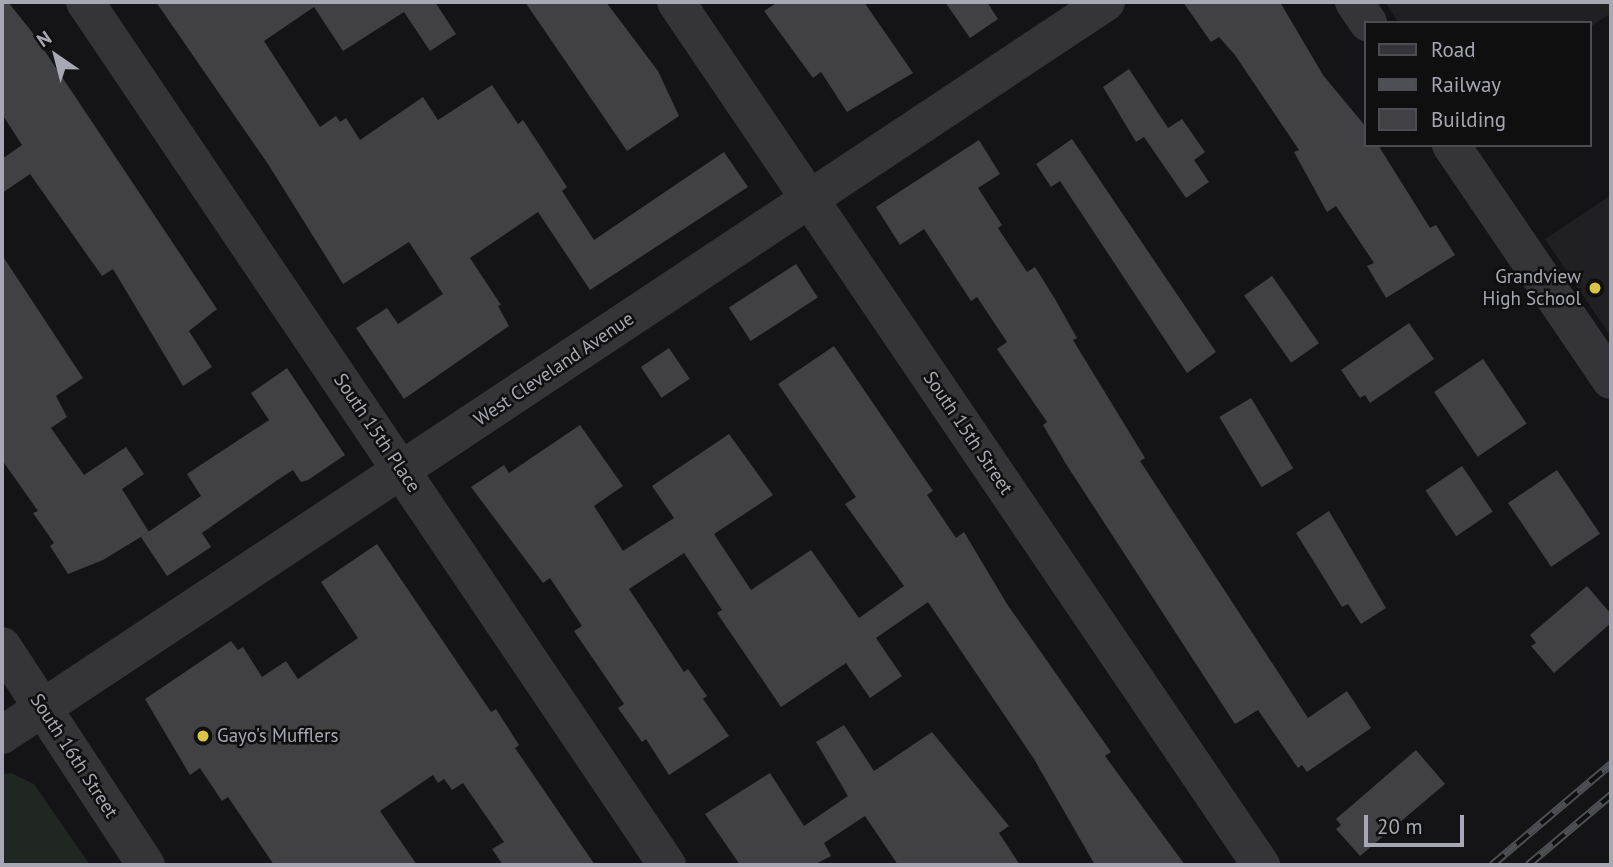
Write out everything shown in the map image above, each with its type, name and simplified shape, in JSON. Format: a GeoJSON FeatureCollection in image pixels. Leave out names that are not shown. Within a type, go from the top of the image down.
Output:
{"type":"FeatureCollection","features":[{"type":"Feature","properties":{"kind":"street","name":"South 15th Place"},"geometry":{"type":"LineString","coordinates":[[85,2],[667,865]]}},
{"type":"Feature","properties":{"kind":"street","name":"South 15th Street"},"geometry":{"type":"LineString","coordinates":[[676,2],[1261,865]]}},
{"type":"Feature","properties":{"kind":"street","name":"West Cleveland Avenue"},"geometry":{"type":"LineString","coordinates":[[2,735],[1106,2]]}},
{"type":"Feature","properties":{"kind":"street"},"geometry":{"type":"LineString","coordinates":[[1353,2],[1367,21]]}},
{"type":"Feature","properties":{"kind":"street"},"geometry":{"type":"LineString","coordinates":[[1452,147],[1611,380]]}},
{"type":"Feature","properties":{"kind":"street","name":"South 16th Street"},"geometry":{"type":"LineString","coordinates":[[2,646],[146,865]]}},
{"type":"Feature","properties":{"kind":"shaded area"},"geometry":{"type":"Polygon","coordinates":[[[1385,2],[1611,2],[1611,13],[1592,26],[1592,21],[1398,21],[1385,2]]]}},
{"type":"Feature","properties":{"kind":"shaded area","name":"Grandview High School"},"geometry":{"type":"Polygon","coordinates":[[[1611,195],[1611,337],[1545,239],[1611,195]]]}},
{"type":"Feature","properties":{"kind":"shaded area"},"geometry":{"type":"Polygon","coordinates":[[[11,773],[34,784],[90,865],[2,865],[2,774],[11,773]]]}},
{"type":"Feature","properties":{"kind":"building"},"geometry":{"type":"Polygon","coordinates":[[[2,2],[8,2],[32,32],[217,309],[189,331],[212,367],[183,386],[113,269],[102,276],[30,174],[2,193],[2,159],[22,145],[2,114],[2,2]]]}},
{"type":"Feature","properties":{"kind":"building"},"geometry":{"type":"Polygon","coordinates":[[[156,2],[435,2],[456,34],[430,51],[404,12],[343,51],[314,7],[264,41],[320,127],[336,116],[340,122],[346,118],[360,140],[423,97],[438,120],[492,85],[518,124],[523,120],[567,187],[562,191],[594,240],[724,152],[748,187],[590,290],[538,212],[470,258],[501,305],[498,306],[509,326],[404,399],[356,328],[387,308],[398,324],[443,294],[409,242],[343,284],[268,164],[156,2]]]}},
{"type":"Feature","properties":{"kind":"building"},"geometry":{"type":"Polygon","coordinates":[[[525,2],[606,2],[658,71],[679,116],[627,151],[525,2]]]}},
{"type":"Feature","properties":{"kind":"building"},"geometry":{"type":"Polygon","coordinates":[[[778,2],[864,2],[913,73],[847,112],[821,72],[813,78],[764,11],[778,2]]]}},
{"type":"Feature","properties":{"kind":"building"},"geometry":{"type":"Polygon","coordinates":[[[945,2],[987,2],[998,19],[970,38],[945,2]]]}},
{"type":"Feature","properties":{"kind":"building"},"geometry":{"type":"Polygon","coordinates":[[[1183,2],[1280,2],[1323,75],[1364,125],[1364,147],[1379,147],[1430,228],[1436,225],[1455,255],[1386,298],[1367,266],[1374,263],[1336,206],[1327,212],[1294,152],[1299,150],[1235,55],[1219,37],[1211,42],[1183,2]]]}},
{"type":"Feature","properties":{"kind":"building"},"geometry":{"type":"Polygon","coordinates":[[[1129,69],[1168,128],[1182,119],[1205,152],[1194,160],[1209,182],[1186,198],[1144,137],[1136,142],[1103,87],[1129,69]]]}},
{"type":"Feature","properties":{"kind":"building"},"geometry":{"type":"Polygon","coordinates":[[[1072,139],[1216,352],[1187,373],[1060,181],[1051,187],[1036,164],[1072,139]]]}},
{"type":"Feature","properties":{"kind":"building"},"geometry":{"type":"Polygon","coordinates":[[[979,140],[1000,174],[978,188],[1002,225],[998,228],[1027,272],[1035,267],[1077,338],[1073,340],[1145,458],[1140,461],[1308,718],[1347,691],[1371,728],[1307,772],[1302,765],[1298,768],[1258,710],[1235,724],[1066,464],[1043,425],[1047,422],[997,349],[1007,342],[977,297],[971,301],[924,229],[900,245],[876,207],[979,140]]]}},
{"type":"Feature","properties":{"kind":"building"},"geometry":{"type":"Polygon","coordinates":[[[2,255],[83,378],[56,396],[67,417],[51,428],[84,475],[126,447],[144,474],[122,489],[149,532],[103,560],[68,574],[50,546],[54,543],[33,513],[38,511],[2,460],[2,255]]]}},
{"type":"Feature","properties":{"kind":"building"},"geometry":{"type":"Polygon","coordinates":[[[796,264],[818,298],[751,341],[729,308],[796,264]]]}},
{"type":"Feature","properties":{"kind":"building"},"geometry":{"type":"Polygon","coordinates":[[[1272,276],[1319,343],[1291,363],[1244,296],[1272,276]]]}},
{"type":"Feature","properties":{"kind":"building"},"geometry":{"type":"Polygon","coordinates":[[[1409,323],[1434,359],[1370,403],[1365,395],[1360,398],[1341,370],[1409,323]]]}},
{"type":"Feature","properties":{"kind":"building"},"geometry":{"type":"Polygon","coordinates":[[[834,346],[933,491],[927,495],[956,538],[964,532],[1007,604],[1111,752],[1105,756],[1185,865],[1095,865],[1034,759],[928,602],[876,638],[902,676],[870,698],[846,663],[781,707],[717,613],[722,610],[684,553],[629,589],[684,672],[688,669],[707,696],[703,699],[729,736],[669,775],[646,739],[642,742],[618,708],[624,704],[574,631],[582,626],[550,578],[543,583],[471,487],[504,465],[509,473],[580,425],[623,486],[594,506],[623,551],[674,518],[652,486],[729,434],[773,495],[714,534],[751,590],[811,550],[859,618],[904,586],[845,504],[856,497],[778,384],[834,346]]]}},
{"type":"Feature","properties":{"kind":"building"},"geometry":{"type":"Polygon","coordinates":[[[669,348],[690,379],[662,398],[641,367],[669,348]]]}},
{"type":"Feature","properties":{"kind":"building"},"geometry":{"type":"Polygon","coordinates":[[[1483,359],[1527,424],[1478,457],[1434,392],[1483,359]]]}},
{"type":"Feature","properties":{"kind":"building"},"geometry":{"type":"Polygon","coordinates":[[[287,368],[345,455],[308,480],[301,482],[293,470],[276,481],[202,533],[211,547],[167,576],[141,537],[201,496],[187,474],[269,420],[251,393],[287,368]]]}},
{"type":"Feature","properties":{"kind":"building"},"geometry":{"type":"Polygon","coordinates":[[[1251,398],[1293,468],[1262,487],[1219,417],[1251,398]]]}},
{"type":"Feature","properties":{"kind":"building"},"geometry":{"type":"Polygon","coordinates":[[[1462,466],[1493,512],[1456,536],[1426,491],[1462,466]]]}},
{"type":"Feature","properties":{"kind":"building"},"geometry":{"type":"Polygon","coordinates":[[[1557,470],[1600,534],[1551,567],[1508,503],[1557,470]]]}},
{"type":"Feature","properties":{"kind":"building"},"geometry":{"type":"Polygon","coordinates":[[[1329,511],[1386,608],[1361,624],[1348,604],[1342,607],[1296,533],[1329,511]]]}},
{"type":"Feature","properties":{"kind":"building"},"geometry":{"type":"Polygon","coordinates":[[[377,544],[491,712],[496,709],[519,745],[515,748],[595,865],[503,865],[492,849],[504,842],[463,783],[452,790],[444,779],[438,783],[433,775],[380,811],[417,865],[274,865],[228,797],[222,801],[200,768],[190,775],[145,699],[231,641],[238,650],[243,647],[262,677],[286,661],[298,679],[358,638],[321,582],[377,544]]]}},
{"type":"Feature","properties":{"kind":"building"},"geometry":{"type":"Polygon","coordinates":[[[1587,586],[1611,614],[1611,623],[1554,673],[1531,646],[1536,643],[1530,635],[1587,586]]]}},
{"type":"Feature","properties":{"kind":"building"},"geometry":{"type":"Polygon","coordinates":[[[844,725],[874,771],[932,732],[1009,826],[999,833],[1020,865],[898,865],[865,816],[824,843],[831,856],[814,865],[740,865],[705,814],[770,773],[804,826],[848,796],[816,742],[844,725]]]}},
{"type":"Feature","properties":{"kind":"building"},"geometry":{"type":"Polygon","coordinates":[[[1416,750],[1445,784],[1360,856],[1336,829],[1341,825],[1336,819],[1416,750]]]}},
{"type":"Feature","properties":{"kind":"railway"},"geometry":{"type":"LineString","coordinates":[[1492,865],[1611,764]]}},
{"type":"Feature","properties":{"kind":"railway"},"geometry":{"type":"LineString","coordinates":[[1528,865],[1611,795]]}},
{"type":"Feature","properties":{"kind":"place","name":"Grandview High School"},"geometry":{"type":"Point","coordinates":[1595,288]}},
{"type":"Feature","properties":{"kind":"place","name":"Gayo's Mufflers"},"geometry":{"type":"Point","coordinates":[203,736]}}]}
